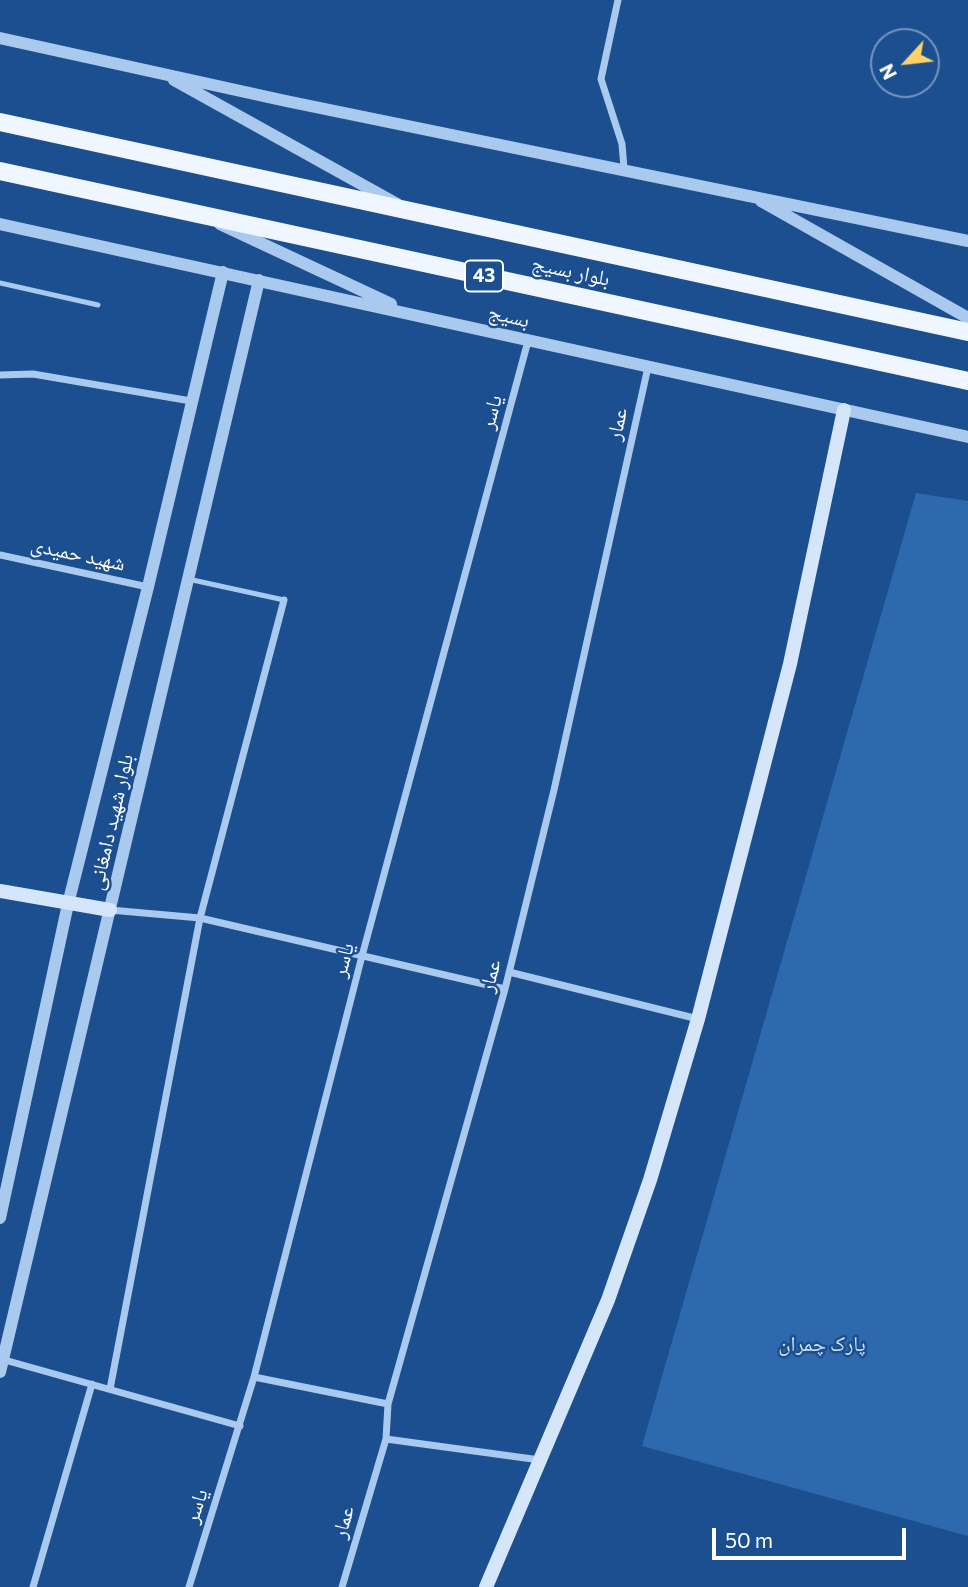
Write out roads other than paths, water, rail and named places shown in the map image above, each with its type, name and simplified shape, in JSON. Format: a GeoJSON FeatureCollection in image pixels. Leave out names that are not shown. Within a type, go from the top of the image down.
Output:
{"type":"FeatureCollection","features":[{"type":"Feature","properties":{"kind":"main road","name":"بلوار بسیج"},"geometry":{"type":"LineString","coordinates":[[0,122],[968,332]]}},
{"type":"Feature","properties":{"kind":"main road","name":"بلوار بسیج"},"geometry":{"type":"LineString","coordinates":[[0,171],[968,381]]}},
{"type":"Feature","properties":{"kind":"main road"},"geometry":{"type":"LineString","coordinates":[[486,1587],[612,1288],[650,1180],[698,1019],[790,664],[844,410]]}},
{"type":"Feature","properties":{"kind":"main road"},"geometry":{"type":"LineString","coordinates":[[0,891],[110,910]]}},
{"type":"Feature","properties":{"kind":"street"},"geometry":{"type":"LineString","coordinates":[[618,0],[601,79],[622,144],[624,168]]}},
{"type":"Feature","properties":{"kind":"street"},"geometry":{"type":"LineString","coordinates":[[0,38],[162,74],[968,240]]}},
{"type":"Feature","properties":{"kind":"street"},"geometry":{"type":"LineString","coordinates":[[162,74],[412,212]]}},
{"type":"Feature","properties":{"kind":"street"},"geometry":{"type":"LineString","coordinates":[[749,194],[968,318]]}},
{"type":"Feature","properties":{"kind":"street"},"geometry":{"type":"LineString","coordinates":[[198,214],[412,314]]}},
{"type":"Feature","properties":{"kind":"street","name":"بسیج"},"geometry":{"type":"LineString","coordinates":[[0,224],[968,437]]}},
{"type":"Feature","properties":{"kind":"street","name":"بلوار شهید دامغانی"},"geometry":{"type":"LineString","coordinates":[[1,1211],[68,904],[148,587],[223,272]]}},
{"type":"Feature","properties":{"kind":"street","name":"بلوار شهید دامغانی"},"geometry":{"type":"LineString","coordinates":[[1,1363],[259,280]]}},
{"type":"Feature","properties":{"kind":"street","name":"یاسر"},"geometry":{"type":"LineString","coordinates":[[189,1587],[254,1377],[362,956],[528,341]]}},
{"type":"Feature","properties":{"kind":"street","name":"عمار"},"geometry":{"type":"LineString","coordinates":[[342,1587],[386,1439],[388,1404],[505,989],[557,777],[648,367]]}},
{"type":"Feature","properties":{"kind":"street"},"geometry":{"type":"LineString","coordinates":[[0,375],[33,374],[191,401]]}},
{"type":"Feature","properties":{"kind":"street","name":"شهید حمیدی"},"geometry":{"type":"LineString","coordinates":[[0,555],[148,587]]}},
{"type":"Feature","properties":{"kind":"street"},"geometry":{"type":"LineString","coordinates":[[110,1389],[200,918],[284,600]]}},
{"type":"Feature","properties":{"kind":"street"},"geometry":{"type":"LineString","coordinates":[[110,910],[200,918],[505,989]]}},
{"type":"Feature","properties":{"kind":"street"},"geometry":{"type":"LineString","coordinates":[[509,972],[698,1019]]}},
{"type":"Feature","properties":{"kind":"street"},"geometry":{"type":"LineString","coordinates":[[1,1363],[92,1384],[240,1426]]}},
{"type":"Feature","properties":{"kind":"street"},"geometry":{"type":"LineString","coordinates":[[254,1377],[388,1404]]}},
{"type":"Feature","properties":{"kind":"street"},"geometry":{"type":"LineString","coordinates":[[33,1587],[92,1384]]}},
{"type":"Feature","properties":{"kind":"street"},"geometry":{"type":"LineString","coordinates":[[386,1439],[540,1461]]}},
{"type":"Feature","properties":{"kind":"lane"},"geometry":{"type":"LineString","coordinates":[[0,283],[98,304]]}},
{"type":"Feature","properties":{"kind":"lane"},"geometry":{"type":"LineString","coordinates":[[188,579],[284,600]]}},
{"type":"Feature","properties":{"kind":"park label","name":"پارک چمران"},"geometry":{"type":"Point","coordinates":[822,1344]}}]}
